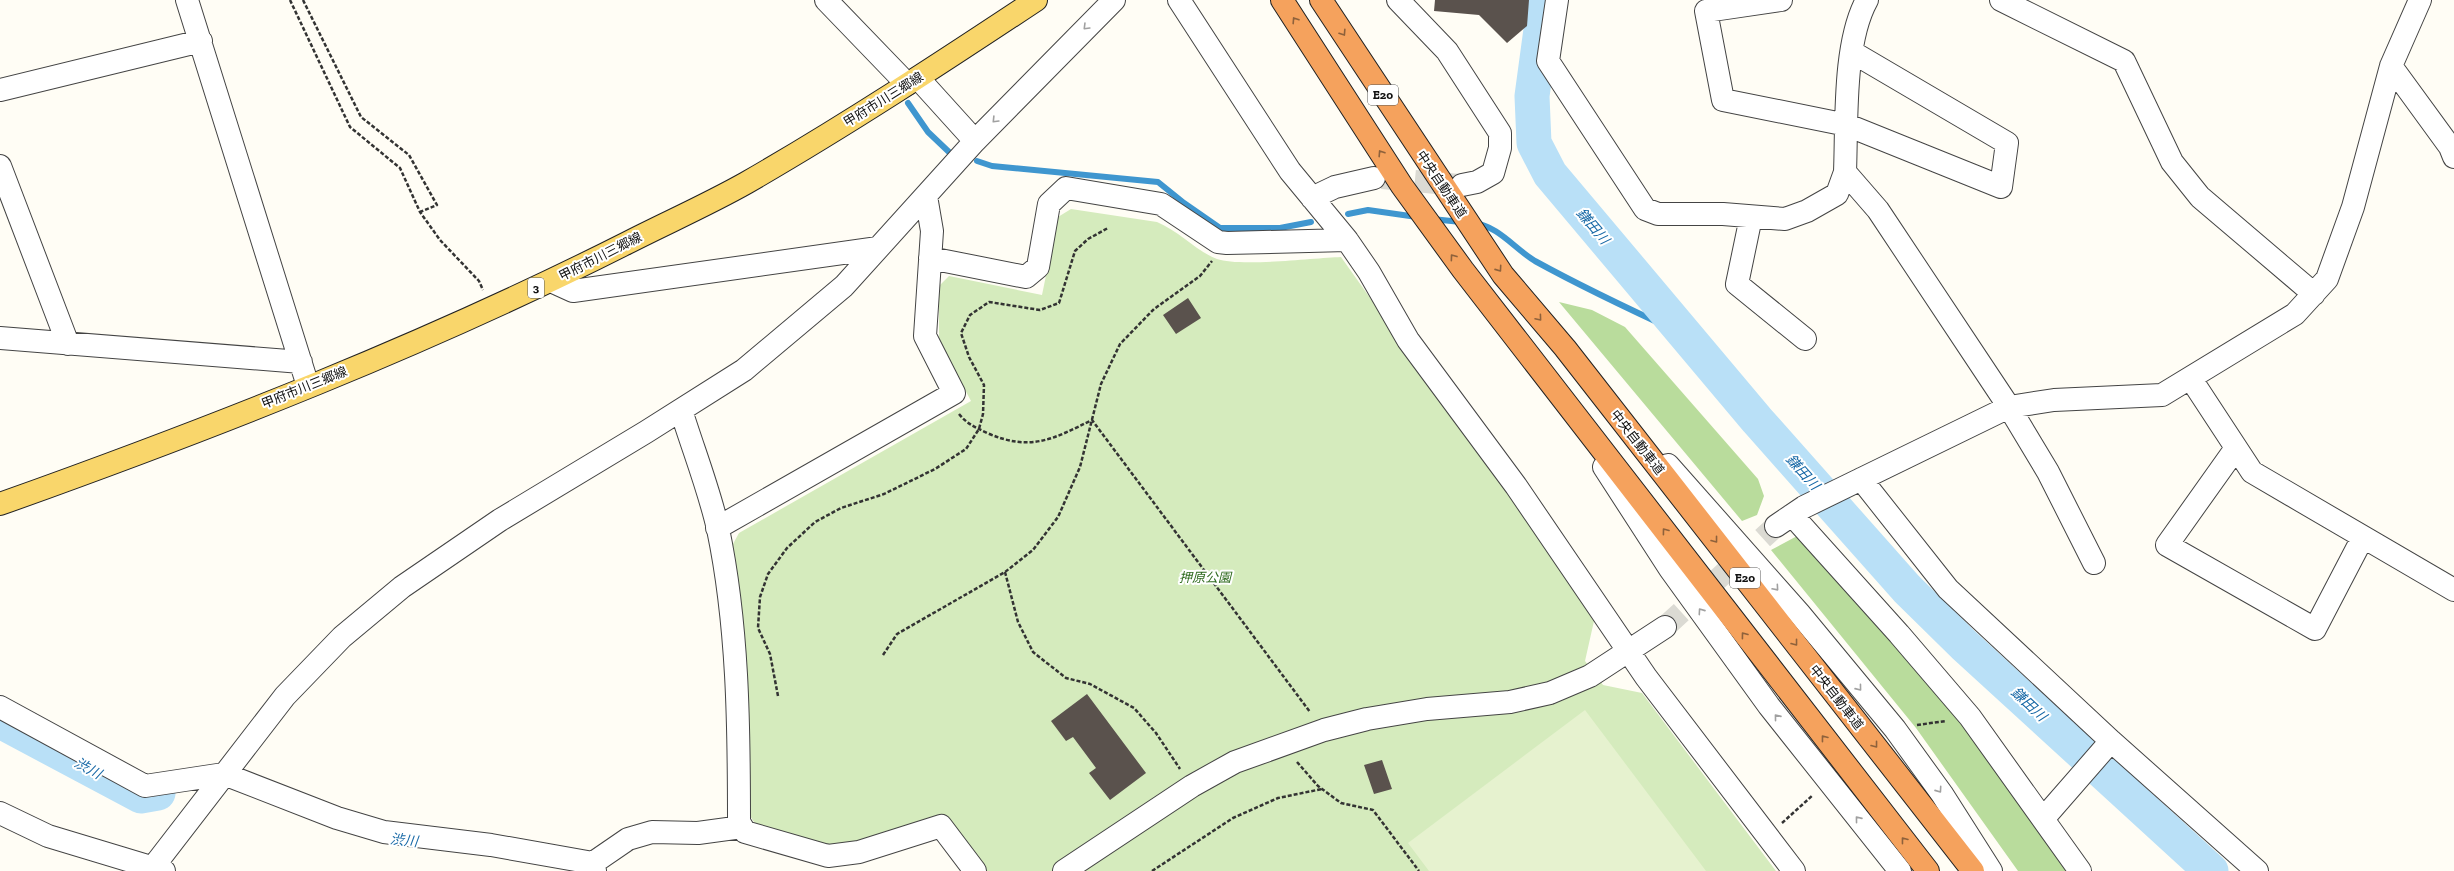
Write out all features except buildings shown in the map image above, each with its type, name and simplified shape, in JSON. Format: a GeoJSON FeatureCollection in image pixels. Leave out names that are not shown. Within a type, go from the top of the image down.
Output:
{"type":"FeatureCollection","features":[{"type":"Feature","properties":{"kind":"highway","name":"E20"},"geometry":{"type":"LineString","coordinates":[[1282,0],[1402,186],[1477,288],[1928,871]]}},
{"type":"Feature","properties":{"kind":"highway","name":"中央自動車道"},"geometry":{"type":"LineString","coordinates":[[1321,0],[1454,188],[1514,288],[1565,348],[1973,871]]}},
{"type":"Feature","properties":{"kind":"main road","name":"甲府市川三郷線"},"geometry":{"type":"LineString","coordinates":[[0,504],[110,464],[308,386],[438,333],[551,281],[744,184],[912,81],[1036,0]]}},
{"type":"Feature","properties":{"kind":"street"},"geometry":{"type":"LineString","coordinates":[[187,0],[308,386]]}},
{"type":"Feature","properties":{"kind":"street"},"geometry":{"type":"LineString","coordinates":[[826,0],[975,141]]}},
{"type":"Feature","properties":{"kind":"street"},"geometry":{"type":"LineString","coordinates":[[0,812],[48,836],[156,870],[224,774],[285,696],[342,637],[402,587],[500,520],[744,370],[844,286],[975,141],[1114,0]]}},
{"type":"Feature","properties":{"kind":"street"},"geometry":{"type":"LineString","coordinates":[[1179,0],[1290,171],[1348,240],[1369,272],[1408,340],[1516,486],[1646,677],[1794,871]]}},
{"type":"Feature","properties":{"kind":"street"},"geometry":{"type":"LineString","coordinates":[[1398,0],[1447,51],[1500,133],[1500,148],[1493,173],[1477,182],[1454,188]]}},
{"type":"Feature","properties":{"kind":"street"},"geometry":{"type":"LineString","coordinates":[[1557,0],[1548,62],[1644,209],[1658,214],[1785,219],[1807,211],[1837,194],[1845,172],[1852,52],[1859,14],[1867,0]]}},
{"type":"Feature","properties":{"kind":"street"},"geometry":{"type":"LineString","coordinates":[[1781,0],[1706,12],[1723,100],[1847,125],[2001,187],[2007,143],[1852,52]]}},
{"type":"Feature","properties":{"kind":"street"},"geometry":{"type":"LineString","coordinates":[[2001,0],[2124,61],[2172,162],[2200,197],[2314,294]]}},
{"type":"Feature","properties":{"kind":"street"},"geometry":{"type":"LineString","coordinates":[[2080,871],[1970,717],[1909,645],[1790,516],[2009,407],[2054,400],[2162,396],[2295,314],[2327,280],[2353,207],[2391,66],[2420,0]]}},
{"type":"Feature","properties":{"kind":"street"},"geometry":{"type":"LineString","coordinates":[[0,90],[201,41]]}},
{"type":"Feature","properties":{"kind":"street"},"geometry":{"type":"LineString","coordinates":[[2391,66],[2450,147],[2454,157]]}},
{"type":"Feature","properties":{"kind":"street"},"geometry":{"type":"LineString","coordinates":[[0,166],[68,344]]}},
{"type":"Feature","properties":{"kind":"street"},"geometry":{"type":"LineString","coordinates":[[1845,172],[1878,210],[2009,407],[2048,472],[2094,564]]}},
{"type":"Feature","properties":{"kind":"street"},"geometry":{"type":"LineString","coordinates":[[1312,198],[1335,187],[1374,178]]}},
{"type":"Feature","properties":{"kind":"street"},"geometry":{"type":"LineString","coordinates":[[930,258],[1026,277],[1038,267],[1049,204],[1066,188],[1161,204],[1218,242],[1348,240]]}},
{"type":"Feature","properties":{"kind":"street"},"geometry":{"type":"LineString","coordinates":[[717,528],[954,393],[925,336],[932,231],[926,196]]}},
{"type":"Feature","properties":{"kind":"street"},"geometry":{"type":"LineString","coordinates":[[1750,217],[1737,284],[1805,339]]}},
{"type":"Feature","properties":{"kind":"street"},"geometry":{"type":"LineString","coordinates":[[551,281],[573,291],[878,248]]}},
{"type":"Feature","properties":{"kind":"street"},"geometry":{"type":"LineString","coordinates":[[0,338],[301,362]]}},
{"type":"Feature","properties":{"kind":"street"},"geometry":{"type":"LineString","coordinates":[[1565,348],[1799,613],[1895,729],[1942,794],[1991,871]]}},
{"type":"Feature","properties":{"kind":"street"},"geometry":{"type":"LineString","coordinates":[[1540,368],[1670,569],[1769,706],[1900,871]]}},
{"type":"Feature","properties":{"kind":"street"},"geometry":{"type":"LineString","coordinates":[[2191,379],[2252,472],[2454,590]]}},
{"type":"Feature","properties":{"kind":"street"},"geometry":{"type":"LineString","coordinates":[[681,410],[717,528],[729,600],[738,702],[739,822],[744,832],[828,856],[859,852],[941,826],[975,871]]}},
{"type":"Feature","properties":{"kind":"street"},"geometry":{"type":"LineString","coordinates":[[2236,448],[2167,545],[2315,630],[2363,538]]}},
{"type":"Feature","properties":{"kind":"street"},"geometry":{"type":"LineString","coordinates":[[1856,482],[1948,589],[2111,741],[2257,871]]}},
{"type":"Feature","properties":{"kind":"street"},"geometry":{"type":"LineString","coordinates":[[1064,871],[1192,786],[1235,762],[1324,730],[1367,719],[1427,709],[1510,702],[1550,693],[1590,676],[1665,627]]}},
{"type":"Feature","properties":{"kind":"street"},"geometry":{"type":"LineString","coordinates":[[0,707],[145,786],[224,774],[337,818],[384,832],[491,845],[594,867],[628,839],[652,832],[698,833],[742,827]]}},
{"type":"Feature","properties":{"kind":"street"},"geometry":{"type":"LineString","coordinates":[[2043,819],[2111,741]]}},
{"type":"Feature","properties":{"kind":"path"},"geometry":{"type":"LineString","coordinates":[[290,0],[350,127],[400,168],[420,212],[440,240],[479,281],[492,308]]}},
{"type":"Feature","properties":{"kind":"path"},"geometry":{"type":"LineString","coordinates":[[303,0],[361,117],[409,155],[437,205],[420,212]]}},
{"type":"Feature","properties":{"kind":"path"},"geometry":{"type":"LineString","coordinates":[[778,696],[770,654],[758,628],[760,597],[768,574],[787,548],[815,522],[841,508],[884,494],[934,469],[966,449],[978,429],[983,414],[984,385],[969,357],[961,333],[970,315],[989,302],[1040,310],[1059,302],[1075,251],[1088,239],[1108,228]]}},
{"type":"Feature","properties":{"kind":"path"},"geometry":{"type":"LineString","coordinates":[[883,655],[897,634],[1005,572],[1033,550],[1058,517],[1080,467],[1101,384],[1120,344],[1154,309],[1200,276],[1227,243]]}},
{"type":"Feature","properties":{"kind":"path"},"geometry":{"type":"LineString","coordinates":[[946,398],[966,423],[994,436],[1025,444],[1055,438],[1092,420]]}},
{"type":"Feature","properties":{"kind":"path"},"geometry":{"type":"LineString","coordinates":[[1092,420],[1324,730]]}},
{"type":"Feature","properties":{"kind":"path"},"geometry":{"type":"LineString","coordinates":[[1005,572],[1018,622],[1034,652],[1066,678],[1090,684],[1134,708],[1156,733],[1192,786]]}},
{"type":"Feature","properties":{"kind":"path"},"geometry":{"type":"LineString","coordinates":[[1895,729],[1970,717]]}},
{"type":"Feature","properties":{"kind":"path"},"geometry":{"type":"LineString","coordinates":[[1283,745],[1323,789],[1341,803],[1373,810],[1419,871]]}},
{"type":"Feature","properties":{"kind":"path"},"geometry":{"type":"LineString","coordinates":[[1768,836],[1828,781]]}},
{"type":"Feature","properties":{"kind":"path"},"geometry":{"type":"LineString","coordinates":[[1152,871],[1233,818],[1278,798],[1323,789]]}},
{"type":"Feature","properties":{"kind":"green space","name":"押原公園"},"geometry":{"type":"Polygon","coordinates":[[[1071,209],[1157,222],[1173,230],[1209,255],[1217,259],[1228,261],[1259,262],[1341,257],[1518,506],[1594,621],[1585,661],[1603,685],[1642,693],[1776,871],[986,871],[944,819],[825,852],[758,828],[750,816],[747,690],[737,611],[733,544],[739,533],[971,401],[944,350],[939,337],[939,286],[949,276],[1042,295],[1058,217],[1071,209]]]}},
{"type":"Feature","properties":{"kind":"green space"},"geometry":{"type":"Polygon","coordinates":[[[1559,302],[1592,310],[1625,327],[1758,479],[1764,496],[1757,515],[1742,521],[1559,302]]]}},
{"type":"Feature","properties":{"kind":"green space"},"geometry":{"type":"Polygon","coordinates":[[[1799,535],[1929,676],[2068,871],[2018,871],[1916,728],[1771,550],[1799,535]]]}},
{"type":"Feature","properties":{"kind":"green space"},"geometry":{"type":"Polygon","coordinates":[[[1585,710],[1706,871],[1429,871],[1408,843],[1585,710]]]}},
{"type":"Feature","properties":{"kind":"waterway","name":"鎌田川"},"geometry":{"type":"LineString","coordinates":[[1545,0],[1532,96],[1534,143],[1550,174],[1757,420],[1907,589],[1964,645],[2211,871]]}},
{"type":"Feature","properties":{"kind":"waterway"},"geometry":{"type":"LineString","coordinates":[[908,103],[928,132],[949,152]]}},
{"type":"Feature","properties":{"kind":"waterway"},"geometry":{"type":"LineString","coordinates":[[977,161],[992,166],[1158,182],[1184,203],[1220,228],[1280,228],[1311,222]]}},
{"type":"Feature","properties":{"kind":"waterway"},"geometry":{"type":"LineString","coordinates":[[1348,214],[1368,210],[1417,217]]}},
{"type":"Feature","properties":{"kind":"waterway"},"geometry":{"type":"LineString","coordinates":[[1432,219],[1461,222]]}},
{"type":"Feature","properties":{"kind":"waterway"},"geometry":{"type":"LineString","coordinates":[[1474,223],[1483,225],[1499,233],[1535,261],[1553,271],[1683,334]]}},
{"type":"Feature","properties":{"kind":"waterway","name":"渋川"},"geometry":{"type":"LineString","coordinates":[[0,721],[141,796],[158,793]]}},
{"type":"Feature","properties":{"kind":"tunnel"},"geometry":{"type":"LineString","coordinates":[[1382,178],[1459,185]]}},
{"type":"Feature","properties":{"kind":"tunnel"},"geometry":{"type":"LineString","coordinates":[[1665,627],[1776,526]]}}]}
